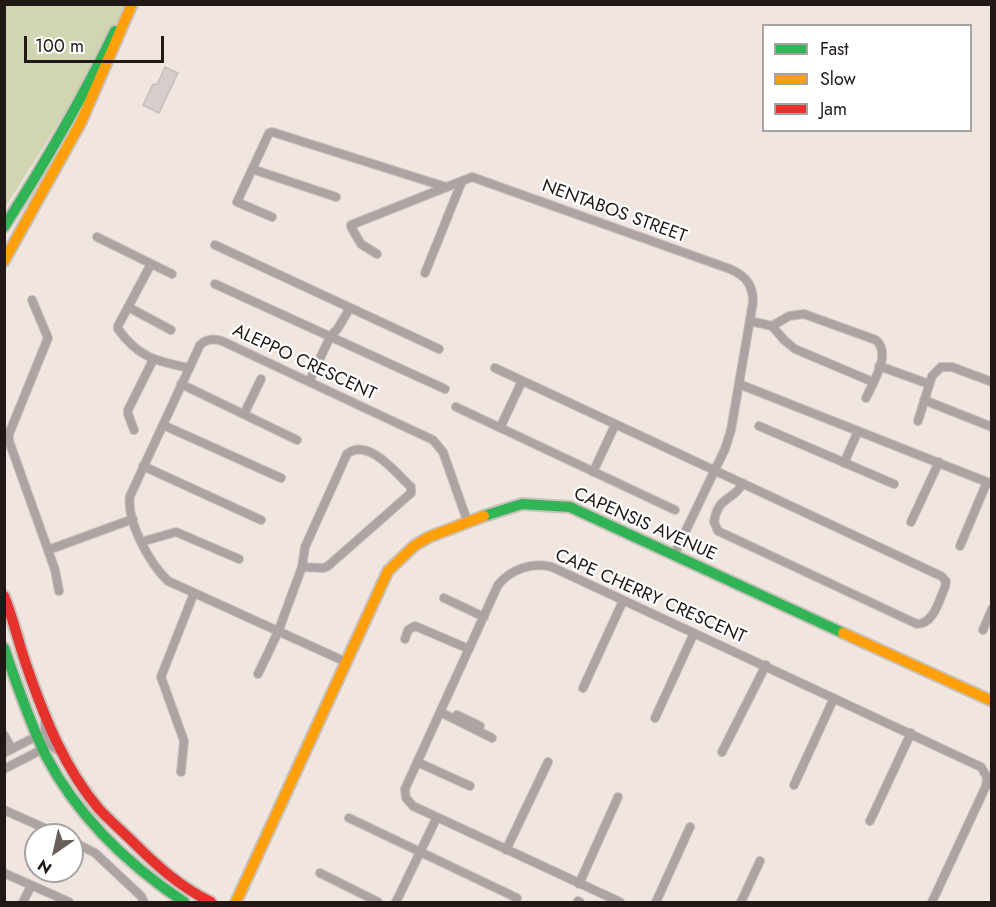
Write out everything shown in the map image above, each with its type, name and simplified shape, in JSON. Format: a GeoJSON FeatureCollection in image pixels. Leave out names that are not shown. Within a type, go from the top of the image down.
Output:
{"type":"FeatureCollection","features":[{"type":"Feature","properties":{"kind":"main road"},"geometry":{"type":"LineString","coordinates":[[4,227],[54,147],[131,4]]}},
{"type":"Feature","properties":{"kind":"main road"},"geometry":{"type":"LineString","coordinates":[[4,261],[81,122],[131,4]]}},
{"type":"Feature","properties":{"kind":"main road","name":"CAPENSIS AVENUE"},"geometry":{"type":"LineString","coordinates":[[236,903],[391,568],[414,546],[429,537],[522,504],[570,507],[992,701]]}},
{"type":"Feature","properties":{"kind":"main road"},"geometry":{"type":"LineString","coordinates":[[4,596],[30,677],[45,714],[63,753],[83,787],[100,809],[154,864],[179,885],[211,903]]}},
{"type":"Feature","properties":{"kind":"main road"},"geometry":{"type":"LineString","coordinates":[[4,648],[42,742],[66,790],[95,826],[145,875],[184,903]]}},
{"type":"Feature","properties":{"kind":"street"},"geometry":{"type":"LineString","coordinates":[[272,217],[237,203],[269,133],[272,132],[446,187]]}},
{"type":"Feature","properties":{"kind":"street"},"geometry":{"type":"LineString","coordinates":[[252,169],[336,197]]}},
{"type":"Feature","properties":{"kind":"street","name":"NENTABOS STREET"},"geometry":{"type":"LineString","coordinates":[[462,181],[472,177],[737,272],[746,278],[753,293],[750,321]]}},
{"type":"Feature","properties":{"kind":"street"},"geometry":{"type":"LineString","coordinates":[[377,254],[361,244],[351,225],[462,181]]}},
{"type":"Feature","properties":{"kind":"street"},"geometry":{"type":"LineString","coordinates":[[425,273],[462,181]]}},
{"type":"Feature","properties":{"kind":"street"},"geometry":{"type":"LineString","coordinates":[[97,237],[172,274]]}},
{"type":"Feature","properties":{"kind":"street"},"geometry":{"type":"LineString","coordinates":[[215,245],[439,349]]}},
{"type":"Feature","properties":{"kind":"street"},"geometry":{"type":"LineString","coordinates":[[152,264],[118,329],[132,345],[153,360],[189,368]]}},
{"type":"Feature","properties":{"kind":"street"},"geometry":{"type":"LineString","coordinates":[[214,284],[445,389]]}},
{"type":"Feature","properties":{"kind":"street"},"geometry":{"type":"LineString","coordinates":[[32,300],[48,339],[9,434],[9,441],[55,570],[59,591]]}},
{"type":"Feature","properties":{"kind":"street"},"geometry":{"type":"LineString","coordinates":[[128,307],[171,330]]}},
{"type":"Feature","properties":{"kind":"street"},"geometry":{"type":"LineString","coordinates":[[309,382],[330,336],[338,328],[350,308]]}},
{"type":"Feature","properties":{"kind":"street"},"geometry":{"type":"LineString","coordinates":[[772,326],[789,316],[804,314],[879,343],[883,350],[866,398]]}},
{"type":"Feature","properties":{"kind":"street"},"geometry":{"type":"LineString","coordinates":[[674,555],[715,470],[731,430],[750,321],[772,326],[795,349],[873,382]]}},
{"type":"Feature","properties":{"kind":"street","name":"ALEPPO CRESCENT"},"geometry":{"type":"LineString","coordinates":[[346,662],[194,593],[164,577],[150,561],[141,542],[129,501],[130,496],[200,345],[214,339],[433,440],[443,452],[468,523]]}},
{"type":"Feature","properties":{"kind":"street"},"geometry":{"type":"LineString","coordinates":[[134,430],[128,410],[153,360]]}},
{"type":"Feature","properties":{"kind":"street"},"geometry":{"type":"LineString","coordinates":[[879,366],[929,384]]}},
{"type":"Feature","properties":{"kind":"street"},"geometry":{"type":"LineString","coordinates":[[918,421],[929,384],[935,372],[945,366],[992,382]]}},
{"type":"Feature","properties":{"kind":"street"},"geometry":{"type":"LineString","coordinates":[[495,368],[615,425],[715,470],[743,483],[941,576],[946,581],[945,587],[930,619],[925,623],[917,624],[718,531],[714,522],[718,506],[737,492],[743,483]]}},
{"type":"Feature","properties":{"kind":"street"},"geometry":{"type":"LineString","coordinates":[[244,414],[261,379]]}},
{"type":"Feature","properties":{"kind":"street"},"geometry":{"type":"LineString","coordinates":[[500,428],[522,381]]}},
{"type":"Feature","properties":{"kind":"street"},"geometry":{"type":"LineString","coordinates":[[181,384],[297,440]]}},
{"type":"Feature","properties":{"kind":"street"},"geometry":{"type":"LineString","coordinates":[[739,384],[989,483],[960,546]]}},
{"type":"Feature","properties":{"kind":"street"},"geometry":{"type":"LineString","coordinates":[[924,400],[992,427]]}},
{"type":"Feature","properties":{"kind":"street"},"geometry":{"type":"LineString","coordinates":[[456,407],[675,510]]}},
{"type":"Feature","properties":{"kind":"street"},"geometry":{"type":"LineString","coordinates":[[163,425],[281,478]]}},
{"type":"Feature","properties":{"kind":"street"},"geometry":{"type":"LineString","coordinates":[[593,472],[615,425]]}},
{"type":"Feature","properties":{"kind":"street"},"geometry":{"type":"LineString","coordinates":[[759,426],[894,484]]}},
{"type":"Feature","properties":{"kind":"street"},"geometry":{"type":"LineString","coordinates":[[844,463],[858,431]]}},
{"type":"Feature","properties":{"kind":"street"},"geometry":{"type":"LineString","coordinates":[[258,674],[278,632],[302,567],[305,548],[347,454],[356,449],[369,450],[411,487],[411,493],[328,566],[324,568],[302,567]]}},
{"type":"Feature","properties":{"kind":"street"},"geometry":{"type":"LineString","coordinates":[[911,522],[939,462]]}},
{"type":"Feature","properties":{"kind":"street"},"geometry":{"type":"LineString","coordinates":[[143,466],[261,520]]}},
{"type":"Feature","properties":{"kind":"street"},"geometry":{"type":"LineString","coordinates":[[48,550],[134,519]]}},
{"type":"Feature","properties":{"kind":"street"},"geometry":{"type":"LineString","coordinates":[[141,542],[176,532],[239,559]]}},
{"type":"Feature","properties":{"kind":"street","name":"CAPE CHERRY CRESCENT"},"geometry":{"type":"LineString","coordinates":[[620,903],[413,806],[406,798],[405,789],[498,585],[505,576],[534,565],[552,567],[766,665],[976,763],[988,773]]}},
{"type":"Feature","properties":{"kind":"street"},"geometry":{"type":"LineString","coordinates":[[181,772],[185,744],[161,677],[194,593]]}},
{"type":"Feature","properties":{"kind":"street"},"geometry":{"type":"LineString","coordinates":[[444,598],[484,617]]}},
{"type":"Feature","properties":{"kind":"street"},"geometry":{"type":"LineString","coordinates":[[583,688],[623,601]]}},
{"type":"Feature","properties":{"kind":"street"},"geometry":{"type":"LineString","coordinates":[[983,630],[992,609]]}},
{"type":"Feature","properties":{"kind":"street"},"geometry":{"type":"LineString","coordinates":[[405,639],[408,630],[415,626],[469,649]]}},
{"type":"Feature","properties":{"kind":"street"},"geometry":{"type":"LineString","coordinates":[[655,718],[693,633]]}},
{"type":"Feature","properties":{"kind":"street"},"geometry":{"type":"LineString","coordinates":[[722,752],[766,665]]}},
{"type":"Feature","properties":{"kind":"street"},"geometry":{"type":"LineString","coordinates":[[794,785],[834,698]]}},
{"type":"Feature","properties":{"kind":"street"},"geometry":{"type":"LineString","coordinates":[[441,710],[480,726]]}},
{"type":"Feature","properties":{"kind":"street"},"geometry":{"type":"LineString","coordinates":[[441,710],[492,738]]}},
{"type":"Feature","properties":{"kind":"street"},"geometry":{"type":"LineString","coordinates":[[4,769],[42,742],[45,714]]}},
{"type":"Feature","properties":{"kind":"street"},"geometry":{"type":"LineString","coordinates":[[870,821],[911,733]]}},
{"type":"Feature","properties":{"kind":"street"},"geometry":{"type":"LineString","coordinates":[[4,735],[8,751],[42,742],[63,753]]}},
{"type":"Feature","properties":{"kind":"street"},"geometry":{"type":"LineString","coordinates":[[417,762],[470,786]]}},
{"type":"Feature","properties":{"kind":"street"},"geometry":{"type":"LineString","coordinates":[[506,850],[548,762]]}},
{"type":"Feature","properties":{"kind":"street"},"geometry":{"type":"LineString","coordinates":[[932,903],[986,786],[988,773]]}},
{"type":"Feature","properties":{"kind":"street"},"geometry":{"type":"LineString","coordinates":[[579,884],[618,797]]}},
{"type":"Feature","properties":{"kind":"street"},"geometry":{"type":"LineString","coordinates":[[4,810],[33,823]]}},
{"type":"Feature","properties":{"kind":"street"},"geometry":{"type":"LineString","coordinates":[[396,903],[437,817]]}},
{"type":"Feature","properties":{"kind":"street"},"geometry":{"type":"LineString","coordinates":[[349,818],[517,898]]}},
{"type":"Feature","properties":{"kind":"street"},"geometry":{"type":"LineString","coordinates":[[656,903],[690,827]]}},
{"type":"Feature","properties":{"kind":"street"},"geometry":{"type":"LineString","coordinates":[[84,847],[95,853],[141,896],[144,903]]}},
{"type":"Feature","properties":{"kind":"street"},"geometry":{"type":"LineString","coordinates":[[741,903],[760,861]]}},
{"type":"Feature","properties":{"kind":"street"},"geometry":{"type":"LineString","coordinates":[[4,873],[69,903]]}},
{"type":"Feature","properties":{"kind":"street"},"geometry":{"type":"LineString","coordinates":[[320,873],[378,903]]}},
{"type":"Feature","properties":{"kind":"street"},"geometry":{"type":"LineString","coordinates":[[23,903],[31,886]]}},
{"type":"Feature","properties":{"kind":"green space"},"geometry":{"type":"Polygon","coordinates":[[[5,5],[124,5],[108,44],[5,208],[5,5]]]}},
{"type":"Feature","properties":{"kind":"building"},"geometry":{"type":"Polygon","coordinates":[[[165,67],[178,73],[159,113],[143,105],[153,84],[157,85],[165,67]]]}},
{"type":"Feature","properties":{"kind":"traffic: fast"},"geometry":{"type":"LineString","coordinates":[[4,227],[63,130],[115,31]]}},
{"type":"Feature","properties":{"kind":"traffic: fast"},"geometry":{"type":"LineString","coordinates":[[484,516],[522,504],[570,507],[843,633]]}},
{"type":"Feature","properties":{"kind":"traffic: fast"},"geometry":{"type":"LineString","coordinates":[[4,648],[40,743],[73,799],[106,838],[124,855],[184,902]]}},
{"type":"Feature","properties":{"kind":"traffic: slow"},"geometry":{"type":"LineString","coordinates":[[4,261],[81,122],[132,4]]}},
{"type":"Feature","properties":{"kind":"traffic: slow"},"geometry":{"type":"LineString","coordinates":[[236,902],[388,571],[414,546],[429,537],[484,516]]}},
{"type":"Feature","properties":{"kind":"traffic: slow"},"geometry":{"type":"LineString","coordinates":[[843,633],[992,701]]}},
{"type":"Feature","properties":{"kind":"traffic: jam"},"geometry":{"type":"LineString","coordinates":[[4,596],[49,725],[66,760],[87,794],[103,813],[159,867],[189,890],[211,902]]}}]}
